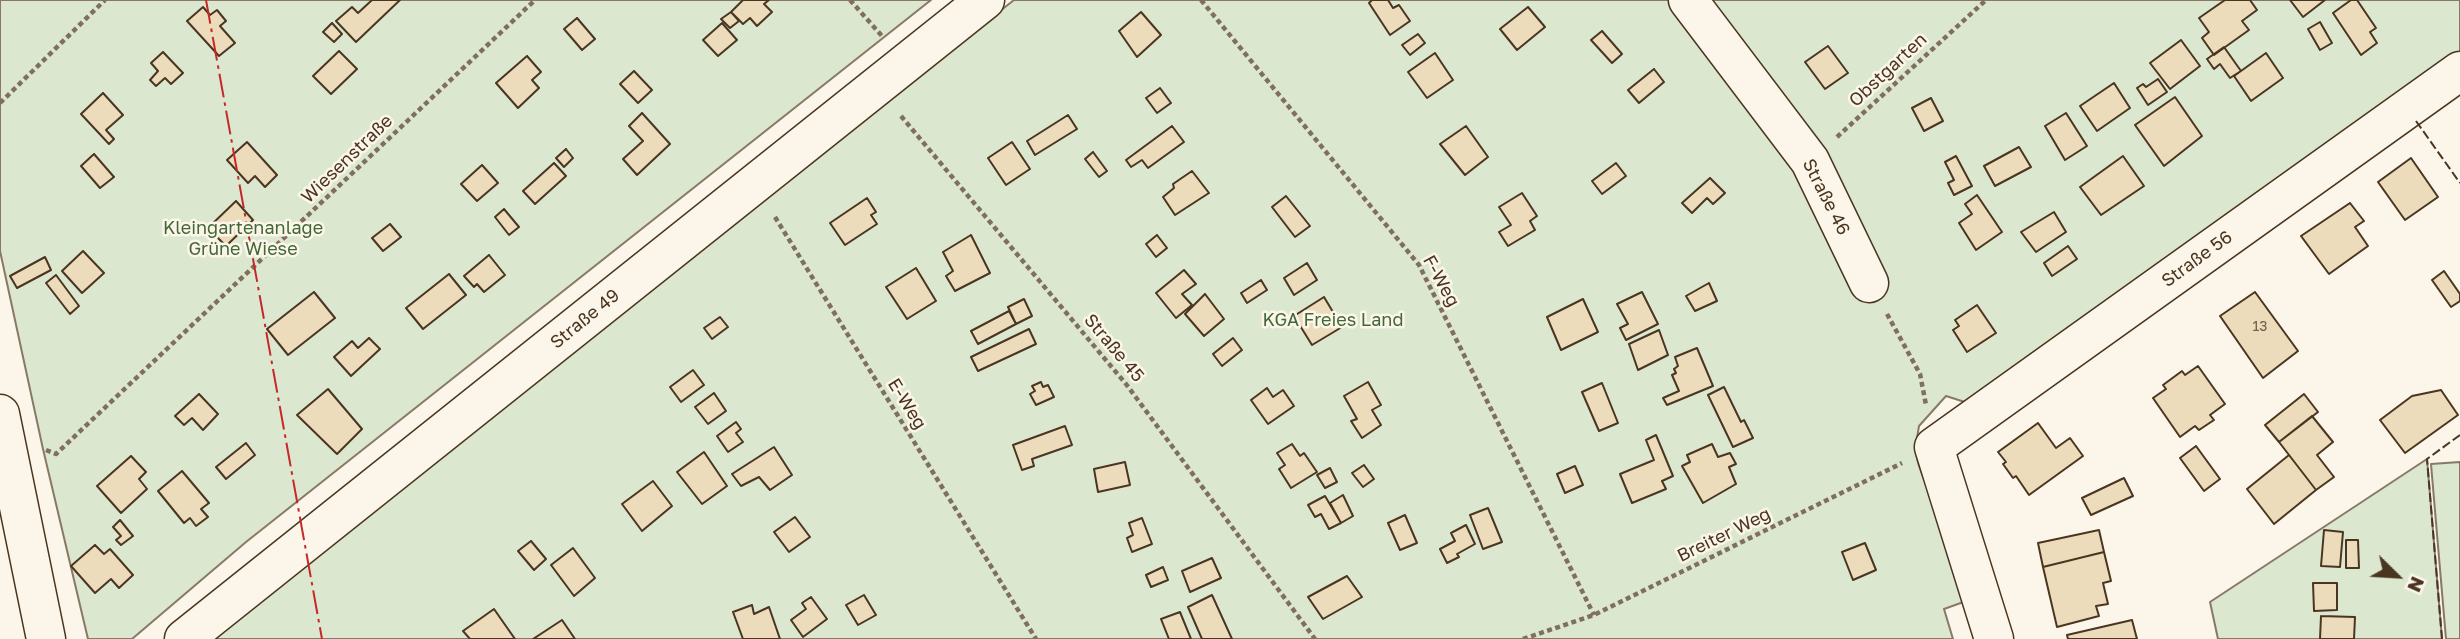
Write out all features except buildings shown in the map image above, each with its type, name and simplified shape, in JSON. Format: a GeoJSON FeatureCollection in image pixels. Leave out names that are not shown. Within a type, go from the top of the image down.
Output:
{"type":"FeatureCollection","features":[{"type":"Feature","properties":{"kind":"street","name":"Straße 49"},"geometry":{"type":"LineString","coordinates":[[184,639],[985,0]]}},
{"type":"Feature","properties":{"kind":"street","name":"Straße 46"},"geometry":{"type":"LineString","coordinates":[[1688,0],[1810,161],[1869,283]]}},
{"type":"Feature","properties":{"kind":"street","name":"Straße 56"},"geometry":{"type":"LineString","coordinates":[[1934,447],[2460,71]]}},
{"type":"Feature","properties":{"kind":"street"},"geometry":{"type":"LineString","coordinates":[[0,414],[46,639]]}},
{"type":"Feature","properties":{"kind":"street"},"geometry":{"type":"LineString","coordinates":[[1934,447],[1994,639]]}},
{"type":"Feature","properties":{"kind":"path"},"geometry":{"type":"LineString","coordinates":[[0,103],[105,0]]}},
{"type":"Feature","properties":{"kind":"path","name":"Wiesenstraße"},"geometry":{"type":"LineString","coordinates":[[56,454],[535,0]]}},
{"type":"Feature","properties":{"kind":"path","name":"Straße 45"},"geometry":{"type":"LineString","coordinates":[[850,0],[891,74],[1126,383],[1315,639]]}},
{"type":"Feature","properties":{"kind":"path","name":"F-Weg"},"geometry":{"type":"LineString","coordinates":[[1201,0],[1419,265],[1594,615]]}},
{"type":"Feature","properties":{"kind":"path","name":"Obstgarten"},"geometry":{"type":"LineString","coordinates":[[1810,161],[1986,0]]}},
{"type":"Feature","properties":{"kind":"path","name":"E-Weg"},"geometry":{"type":"LineString","coordinates":[[753,185],[1036,639]]}},
{"type":"Feature","properties":{"kind":"path"},"geometry":{"type":"LineString","coordinates":[[1869,283],[1920,374]]}},
{"type":"Feature","properties":{"kind":"path","name":"Breiter Weg"},"geometry":{"type":"LineString","coordinates":[[1523,639],[1594,615],[1934,447]]}},
{"type":"Feature","properties":{"kind":"green space","name":"Kleingartenanlage Grüne Wiese"},"geometry":{"type":"Polygon","coordinates":[[[0,0],[931,0],[246,542],[132,639],[88,639],[0,251],[0,0]]]}},
{"type":"Feature","properties":{"kind":"green space","name":"KGA Freies Land"},"geometry":{"type":"Polygon","coordinates":[[[1014,0],[2460,0],[2460,55],[1968,403],[1946,396],[1919,426],[1915,450],[1919,466],[1969,600],[1944,609],[1953,639],[206,639],[1014,0]]]}},
{"type":"Feature","properties":{"kind":"green space"},"geometry":{"type":"Polygon","coordinates":[[[2427,459],[2442,639],[2218,639],[2210,602],[2427,459]]]}},
{"type":"Feature","properties":{"kind":"green space"},"geometry":{"type":"Polygon","coordinates":[[[2460,462],[2460,639],[2446,639],[2431,464],[2460,462]]]}},
{"type":"Feature","properties":{"kind":"fence"},"geometry":{"type":"LineString","coordinates":[[2416,121],[2460,183]]}},
{"type":"Feature","properties":{"kind":"fence"},"geometry":{"type":"LineString","coordinates":[[2442,639],[2427,459],[2460,435]]}},
{"type":"Feature","properties":{"kind":"power"},"geometry":{"type":"LineString","coordinates":[[206,0],[322,639]]}}]}
